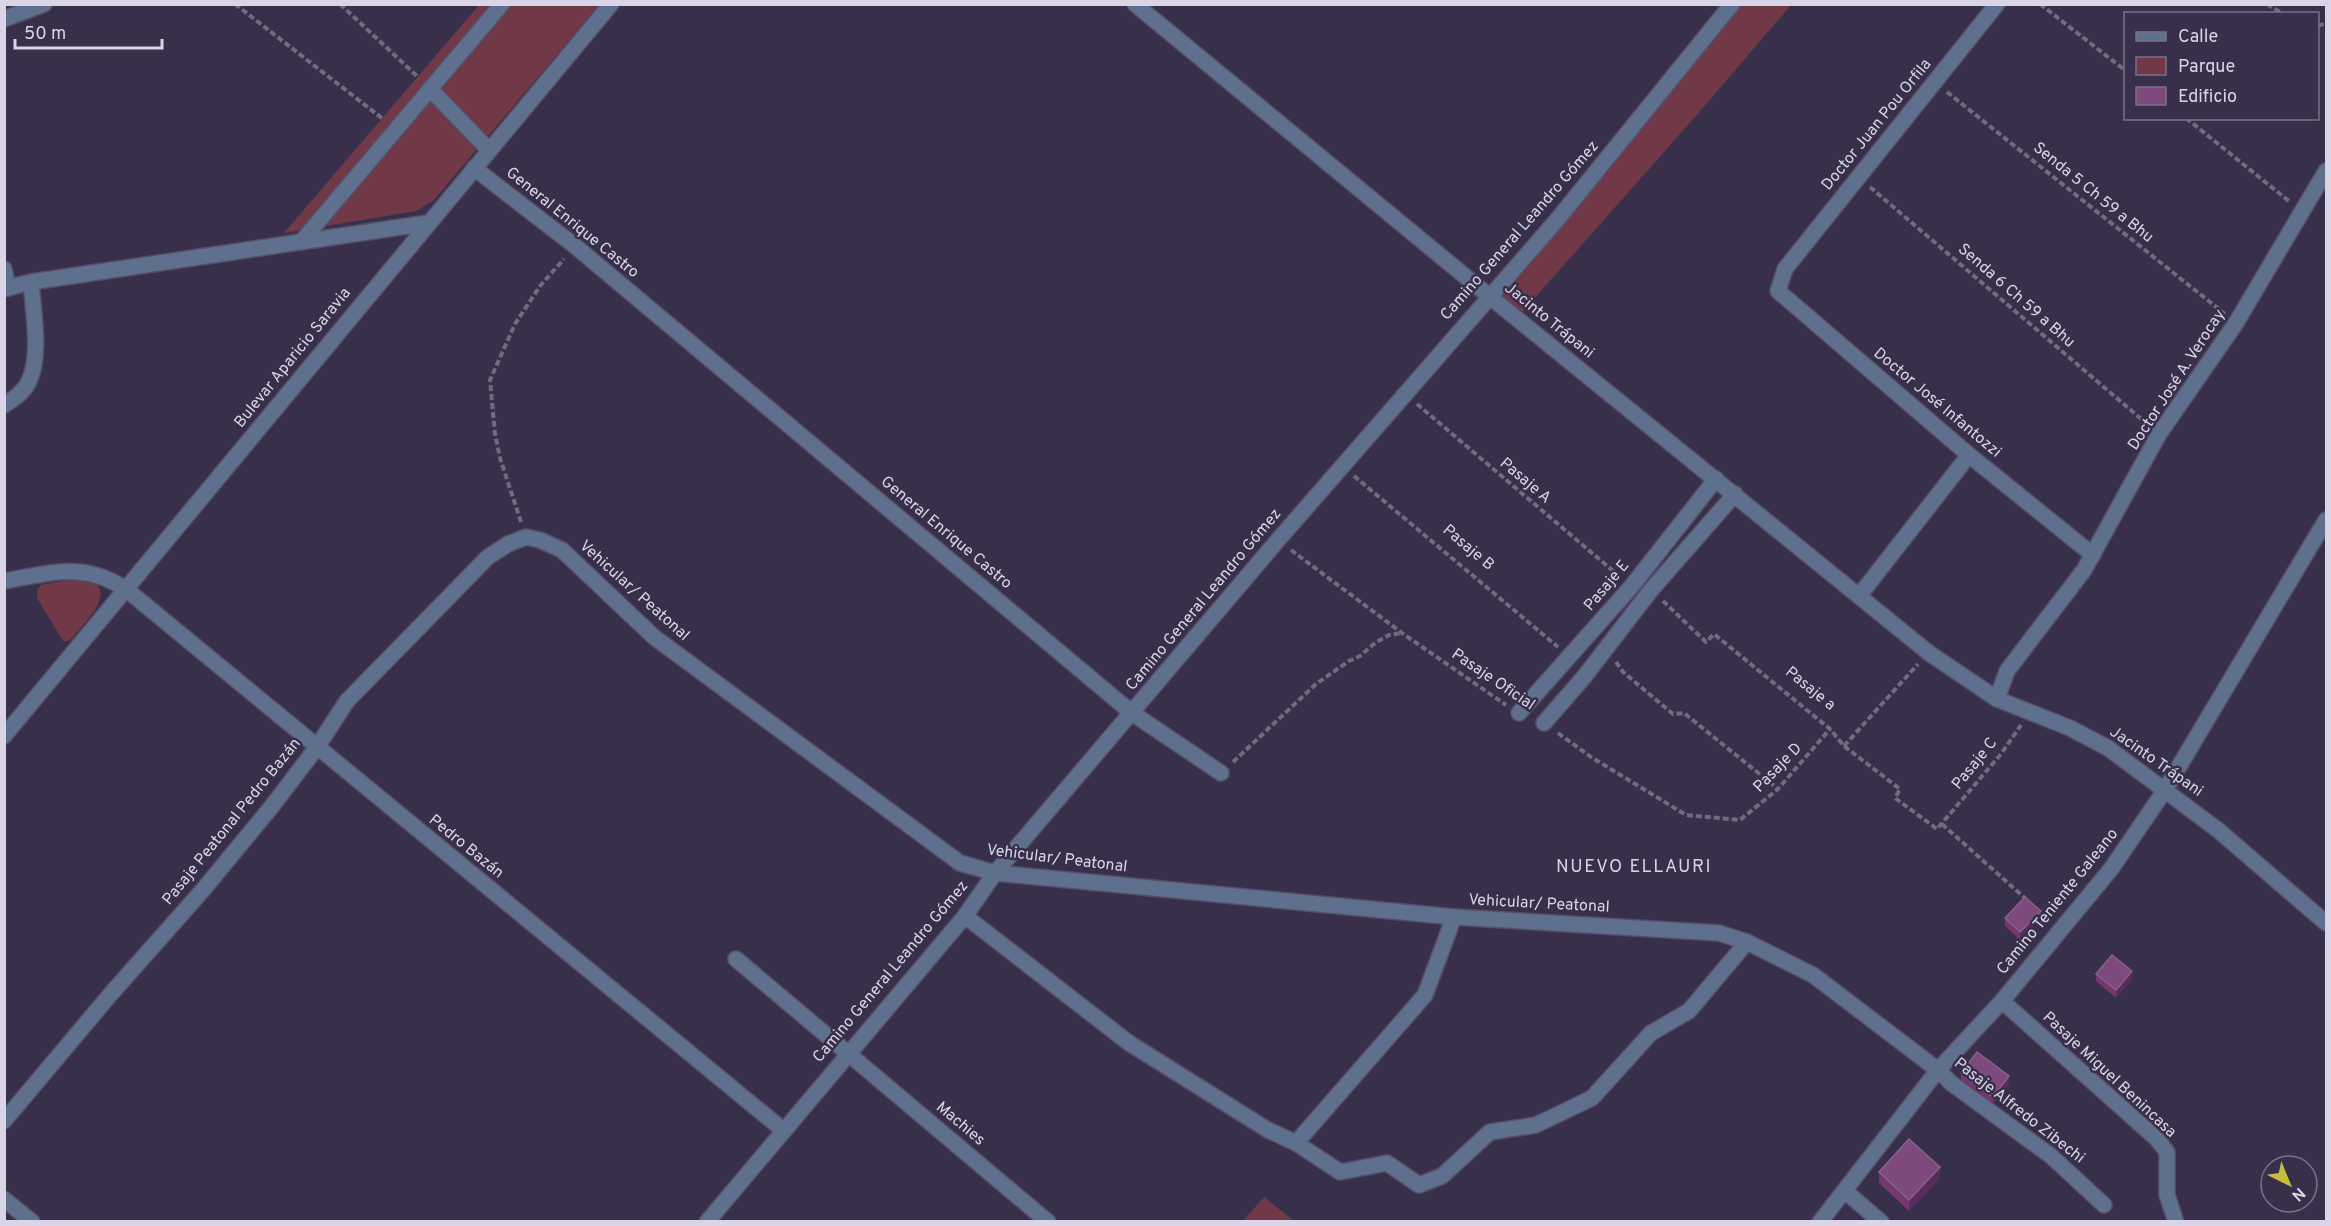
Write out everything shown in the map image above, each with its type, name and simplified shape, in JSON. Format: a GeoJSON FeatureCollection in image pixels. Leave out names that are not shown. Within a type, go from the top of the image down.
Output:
{"type":"FeatureCollection","features":[{"type":"Feature","properties":{"kind":"street"},"geometry":{"type":"LineString","coordinates":[[4,20],[44,4]]}},
{"type":"Feature","properties":{"kind":"street"},"geometry":{"type":"LineString","coordinates":[[302,242],[502,4]]}},
{"type":"Feature","properties":{"kind":"street","name":"Bulevar Aparicio Saravia"},"geometry":{"type":"LineString","coordinates":[[4,736],[611,4]]}},
{"type":"Feature","properties":{"kind":"street","name":"Jacinto Trápani"},"geometry":{"type":"LineString","coordinates":[[1135,4],[1929,653],[1997,699],[2070,728],[2108,748],[2217,830],[2326,923]]}},
{"type":"Feature","properties":{"kind":"street","name":"Camino General Leandro Gómez"},"geometry":{"type":"LineString","coordinates":[[707,1221],[964,916],[995,873],[1404,393],[1557,220],[1732,4]]}},
{"type":"Feature","properties":{"kind":"street","name":"Doctor Juan Pou Orfila"},"geometry":{"type":"LineString","coordinates":[[1785,269],[1997,4]]}},
{"type":"Feature","properties":{"kind":"street"},"geometry":{"type":"LineString","coordinates":[[430,89],[489,150]]}},
{"type":"Feature","properties":{"kind":"street","name":"General Enrique Castro"},"geometry":{"type":"LineString","coordinates":[[474,168],[575,246],[1132,713],[1221,773]]}},
{"type":"Feature","properties":{"kind":"street","name":"Doctor José A. Verocay"},"geometry":{"type":"LineString","coordinates":[[1997,699],[2007,671],[2093,555],[2159,434],[2236,323],[2326,171]]}},
{"type":"Feature","properties":{"kind":"street"},"geometry":{"type":"LineString","coordinates":[[4,269],[6,289],[31,282],[428,223]]}},
{"type":"Feature","properties":{"kind":"street","name":"Doctor José Infantozzi"},"geometry":{"type":"LineString","coordinates":[[1785,269],[1778,291],[1969,455],[2093,555]]}},
{"type":"Feature","properties":{"kind":"street"},"geometry":{"type":"LineString","coordinates":[[4,405],[17,397],[27,386],[32,375],[35,342],[31,282]]}},
{"type":"Feature","properties":{"kind":"street"},"geometry":{"type":"LineString","coordinates":[[1859,596],[1969,455]]}},
{"type":"Feature","properties":{"kind":"street","name":"Pasaje E"},"geometry":{"type":"LineString","coordinates":[[1519,713],[1631,587],[1716,479]]}},
{"type":"Feature","properties":{"kind":"street"},"geometry":{"type":"LineString","coordinates":[[1544,723],[1584,677],[1651,590],[1735,494]]}},
{"type":"Feature","properties":{"kind":"street","name":"Camino Teniente Galeano"},"geometry":{"type":"LineString","coordinates":[[1820,1221],[1938,1070],[2001,1001],[2111,869],[2165,790],[2326,520]]}},
{"type":"Feature","properties":{"kind":"street","name":"Pasaje Peatonal Pedro Bazán"},"geometry":{"type":"LineString","coordinates":[[4,1121],[108,996],[202,891],[273,805],[317,747],[347,701],[488,557],[508,544],[526,537]]}},
{"type":"Feature","properties":{"kind":"street","name":"Vehicular/ Peatonal"},"geometry":{"type":"LineString","coordinates":[[526,537],[540,540],[562,550],[654,637],[960,863],[995,873],[1454,917],[1710,932],[1748,942],[1813,975],[1938,1070]]}},
{"type":"Feature","properties":{"kind":"street","name":"Pedro Bazán"},"geometry":{"type":"LineString","coordinates":[[4,581],[76,571],[111,579],[127,590],[783,1130]]}},
{"type":"Feature","properties":{"kind":"street"},"geometry":{"type":"LineString","coordinates":[[1631,587],[1651,590]]}},
{"type":"Feature","properties":{"kind":"street"},"geometry":{"type":"LineString","coordinates":[[1570,657],[1584,677]]}},
{"type":"Feature","properties":{"kind":"street"},"geometry":{"type":"LineString","coordinates":[[964,916],[1130,1043],[1268,1130],[1296,1143],[1340,1172],[1387,1162],[1419,1185],[1442,1176],[1490,1132],[1536,1125],[1592,1098],[1651,1033],[1689,1011],[1748,942]]}},
{"type":"Feature","properties":{"kind":"street"},"geometry":{"type":"LineString","coordinates":[[1296,1143],[1425,995],[1454,917]]}},
{"type":"Feature","properties":{"kind":"street","name":"Machies"},"geometry":{"type":"LineString","coordinates":[[736,959],[1048,1221]]}},
{"type":"Feature","properties":{"kind":"street","name":"Pasaje Miguel Benincasa"},"geometry":{"type":"LineString","coordinates":[[2001,1001],[2157,1139],[2167,1152],[2167,1195],[2176,1221]]}},
{"type":"Feature","properties":{"kind":"street","name":"Pasaje Alfredo Zibechi"},"geometry":{"type":"LineString","coordinates":[[1938,1070],[1951,1083],[2051,1156],[2104,1205]]}},
{"type":"Feature","properties":{"kind":"street"},"geometry":{"type":"LineString","coordinates":[[1845,1191],[1881,1221]]}},
{"type":"Feature","properties":{"kind":"street"},"geometry":{"type":"LineString","coordinates":[[4,1199],[32,1221]]}},
{"type":"Feature","properties":{"kind":"path"},"geometry":{"type":"LineString","coordinates":[[235,4],[396,129]]}},
{"type":"Feature","properties":{"kind":"path"},"geometry":{"type":"LineString","coordinates":[[340,4],[430,89]]}},
{"type":"Feature","properties":{"kind":"path"},"geometry":{"type":"LineString","coordinates":[[2040,4],[2124,69]]}},
{"type":"Feature","properties":{"kind":"path"},"geometry":{"type":"LineString","coordinates":[[2267,4],[2280,12]]}},
{"type":"Feature","properties":{"kind":"path","name":"Senda 5 Ch 59 a Bhu"},"geometry":{"type":"LineString","coordinates":[[1935,82],[2236,323]]}},
{"type":"Feature","properties":{"kind":"path"},"geometry":{"type":"LineString","coordinates":[[2188,120],[2302,212]]}},
{"type":"Feature","properties":{"kind":"path","name":"Senda 6 Ch 59 a Bhu"},"geometry":{"type":"LineString","coordinates":[[1858,177],[2159,434]]}},
{"type":"Feature","properties":{"kind":"path"},"geometry":{"type":"LineString","coordinates":[[526,537],[500,458],[495,434],[490,380],[515,324],[540,286],[575,246]]}},
{"type":"Feature","properties":{"kind":"path","name":"Pasaje A"},"geometry":{"type":"LineString","coordinates":[[1404,393],[1631,587]]}},
{"type":"Feature","properties":{"kind":"path","name":"Pasaje B"},"geometry":{"type":"LineString","coordinates":[[1342,466],[1570,657]]}},
{"type":"Feature","properties":{"kind":"path","name":"Pasaje Oficial"},"geometry":{"type":"LineString","coordinates":[[1278,540],[1491,697],[1519,713]]}},
{"type":"Feature","properties":{"kind":"path","name":"Pasaje a"},"geometry":{"type":"LineString","coordinates":[[1651,590],[1706,642],[1714,633],[1830,729],[1844,746],[1900,789],[1895,798],[1937,829]]}},
{"type":"Feature","properties":{"kind":"path"},"geometry":{"type":"LineString","coordinates":[[1221,773],[1316,684],[1360,656],[1375,643],[1389,635],[1402,633]]}},
{"type":"Feature","properties":{"kind":"path"},"geometry":{"type":"LineString","coordinates":[[1606,648],[1623,672],[1673,714],[1684,713],[1778,789]]}},
{"type":"Feature","properties":{"kind":"path"},"geometry":{"type":"LineString","coordinates":[[1844,746],[1929,653]]}},
{"type":"Feature","properties":{"kind":"path","name":"Pasaje C"},"geometry":{"type":"LineString","coordinates":[[1937,829],[2001,754],[2030,712]]}},
{"type":"Feature","properties":{"kind":"path","name":"Pasaje Oficial"},"geometry":{"type":"LineString","coordinates":[[1544,723],[1591,757],[1686,815],[1740,820]]}},
{"type":"Feature","properties":{"kind":"path","name":"Pasaje D"},"geometry":{"type":"LineString","coordinates":[[1740,820],[1778,789],[1830,729]]}},
{"type":"Feature","properties":{"kind":"path"},"geometry":{"type":"LineString","coordinates":[[1942,824],[2034,906]]}},
{"type":"Feature","properties":{"kind":"green space"},"geometry":{"type":"Polygon","coordinates":[[[479,5],[599,5],[433,201],[416,211],[284,233],[479,5]]]}},
{"type":"Feature","properties":{"kind":"green space"},"geometry":{"type":"Polygon","coordinates":[[[1732,5],[1791,5],[1517,318],[1490,296],[1732,5]]]}},
{"type":"Feature","properties":{"kind":"green space"},"geometry":{"type":"Polygon","coordinates":[[[82,577],[94,582],[100,588],[101,596],[98,605],[86,622],[73,637],[68,641],[63,641],[37,598],[37,590],[41,585],[82,577]]]}},
{"type":"Feature","properties":{"kind":"green space"},"geometry":{"type":"Polygon","coordinates":[[[1264,1197],[1294,1221],[1243,1221],[1264,1197]]]}},
{"type":"Feature","properties":{"kind":"building"},"geometry":{"type":"Polygon","coordinates":[[[2025,897],[2041,911],[2020,932],[2005,918],[2025,897]]]}},
{"type":"Feature","properties":{"kind":"building"},"geometry":{"type":"Polygon","coordinates":[[[2112,955],[2132,971],[2116,990],[2096,974],[2112,955]]]}},
{"type":"Feature","properties":{"kind":"building"},"geometry":{"type":"Polygon","coordinates":[[[1977,1052],[2009,1076],[1993,1097],[1961,1073],[1977,1052]]]}},
{"type":"Feature","properties":{"kind":"building"},"geometry":{"type":"Polygon","coordinates":[[[1909,1139],[1940,1167],[1909,1200],[1879,1172],[1909,1139]]]}},
{"type":"Feature","properties":{"kind":"district","name":"NUEVO ELLAURI"},"geometry":{"type":"Point","coordinates":[1634,867]}}]}
